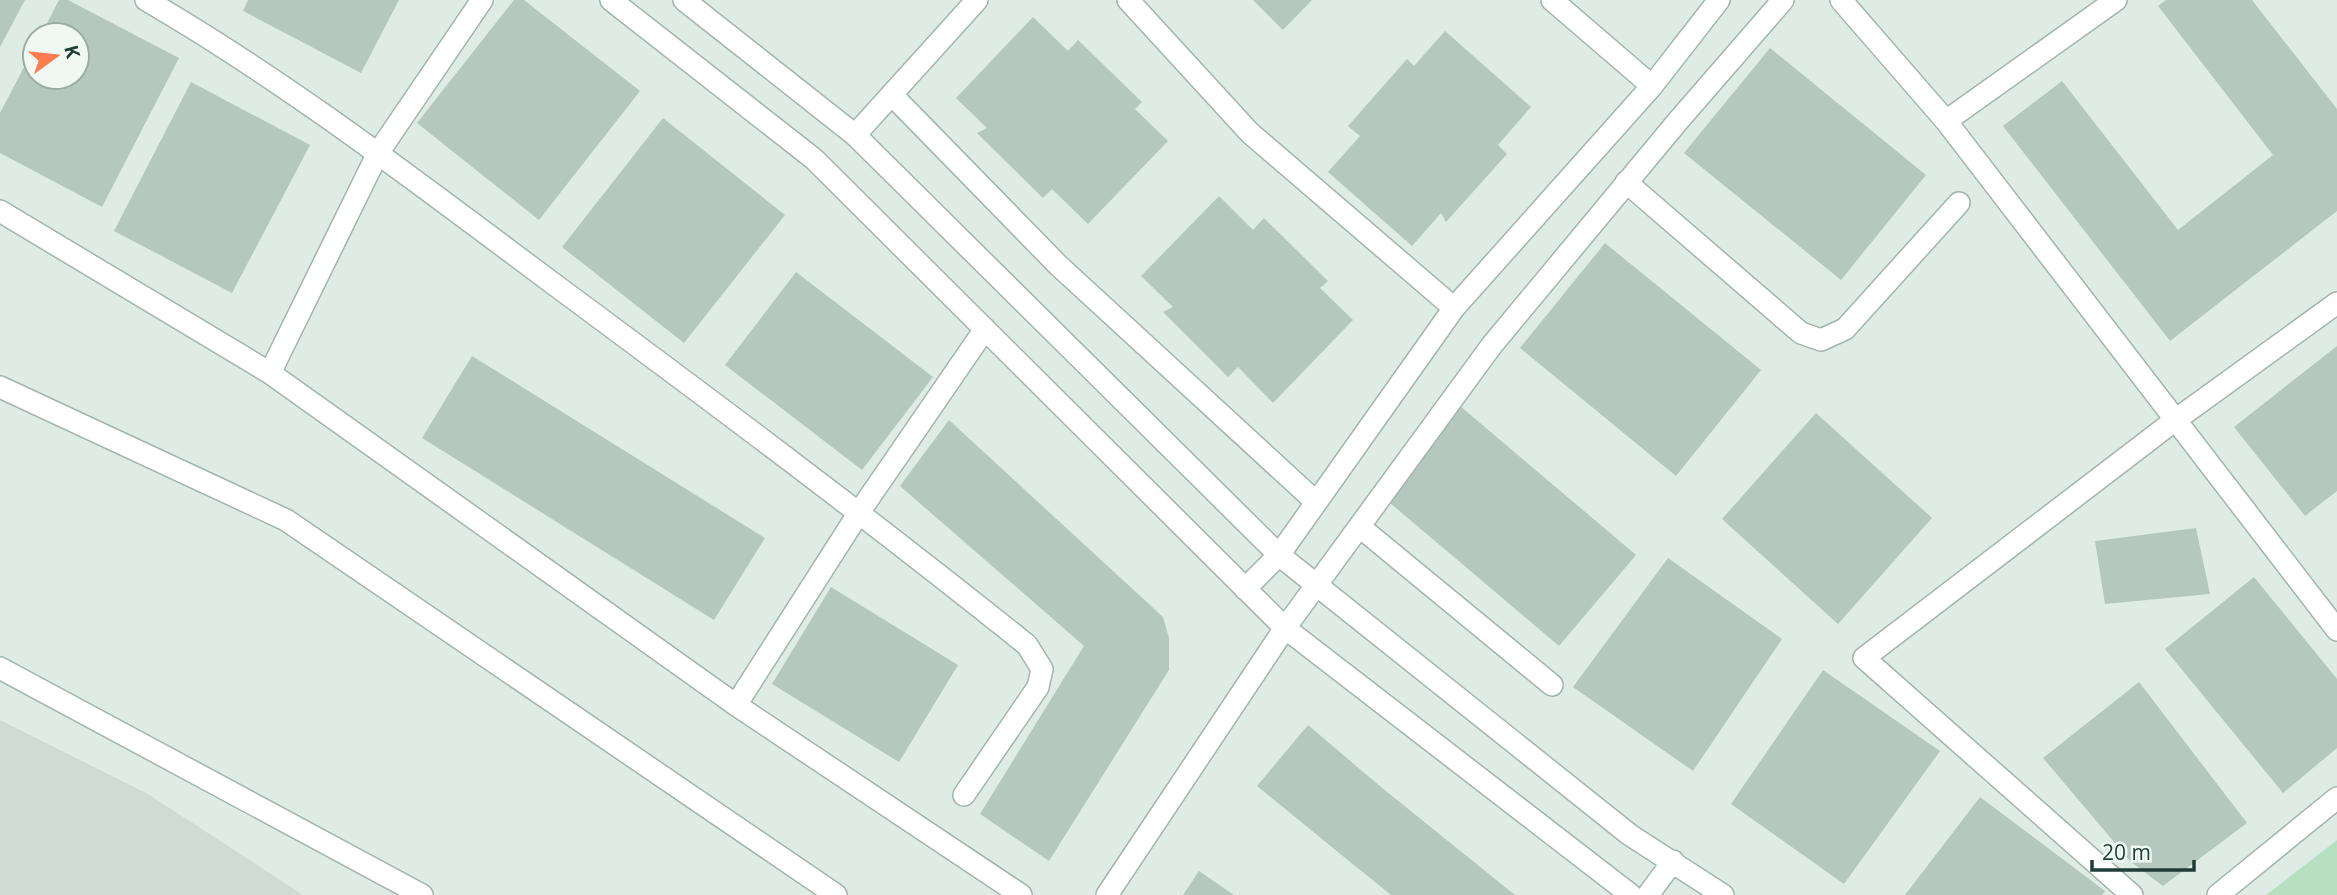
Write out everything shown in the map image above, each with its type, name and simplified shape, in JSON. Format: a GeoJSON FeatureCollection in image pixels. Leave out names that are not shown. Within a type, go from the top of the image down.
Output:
{"type":"FeatureCollection","features":[{"type":"Feature","properties":{"kind":"street"},"geometry":{"type":"LineString","coordinates":[[146,0],[201,32],[378,153],[860,511],[1027,645],[1042,669],[1038,687],[964,795]]}},
{"type":"Feature","properties":{"kind":"street"},"geometry":{"type":"LineString","coordinates":[[270,373],[378,153],[482,0]]}},
{"type":"Feature","properties":{"kind":"street"},"geometry":{"type":"LineString","coordinates":[[611,0],[814,159],[1285,628],[1631,895]]}},
{"type":"Feature","properties":{"kind":"street"},"geometry":{"type":"LineString","coordinates":[[684,0],[855,135],[1279,555],[1630,835],[1723,895]]}},
{"type":"Feature","properties":{"kind":"street"},"geometry":{"type":"LineString","coordinates":[[855,135],[977,0]]}},
{"type":"Feature","properties":{"kind":"street"},"geometry":{"type":"LineString","coordinates":[[1128,0],[1250,133],[1454,308]]}},
{"type":"Feature","properties":{"kind":"street"},"geometry":{"type":"LineString","coordinates":[[1552,0],[1652,86]]}},
{"type":"Feature","properties":{"kind":"street"},"geometry":{"type":"LineString","coordinates":[[1245,589],[1279,555],[1454,308],[1652,86],[1719,0]]}},
{"type":"Feature","properties":{"kind":"street"},"geometry":{"type":"LineString","coordinates":[[1107,895],[1285,628],[1492,345],[1783,0]]}},
{"type":"Feature","properties":{"kind":"street"},"geometry":{"type":"LineString","coordinates":[[1841,0],[1946,121],[2337,630]]}},
{"type":"Feature","properties":{"kind":"street"},"geometry":{"type":"LineString","coordinates":[[1946,121],[2116,0]]}},
{"type":"Feature","properties":{"kind":"street"},"geometry":{"type":"LineString","coordinates":[[892,95],[1058,265],[1316,502]]}},
{"type":"Feature","properties":{"kind":"street"},"geometry":{"type":"LineString","coordinates":[[1626,183],[1801,333],[1821,340],[1845,329],[1959,204]]}},
{"type":"Feature","properties":{"kind":"street"},"geometry":{"type":"LineString","coordinates":[[0,211],[270,373],[736,705],[1021,895]]}},
{"type":"Feature","properties":{"kind":"street"},"geometry":{"type":"LineString","coordinates":[[2132,895],[1864,658],[2174,421],[2337,303]]}},
{"type":"Feature","properties":{"kind":"street"},"geometry":{"type":"LineString","coordinates":[[736,705],[860,511],[985,329]]}},
{"type":"Feature","properties":{"kind":"street"},"geometry":{"type":"LineString","coordinates":[[1,387],[286,520],[836,895]]}},
{"type":"Feature","properties":{"kind":"street"},"geometry":{"type":"LineString","coordinates":[[1360,527],[1552,685]]}},
{"type":"Feature","properties":{"kind":"street"},"geometry":{"type":"LineString","coordinates":[[0,668],[422,895]]}},
{"type":"Feature","properties":{"kind":"street"},"geometry":{"type":"LineString","coordinates":[[2218,895],[2337,798]]}},
{"type":"Feature","properties":{"kind":"street"},"geometry":{"type":"LineString","coordinates":[[1648,895],[1673,861]]}},
{"type":"Feature","properties":{"kind":"shaded area"},"geometry":{"type":"Polygon","coordinates":[[[0,720],[148,794],[303,895],[0,895],[0,720]]]}},
{"type":"Feature","properties":{"kind":"green space"},"geometry":{"type":"Polygon","coordinates":[[[2337,840],[2337,895],[2266,895],[2337,840]]]}},
{"type":"Feature","properties":{"kind":"building"},"geometry":{"type":"Polygon","coordinates":[[[0,0],[25,0],[0,47],[0,0]]]}},
{"type":"Feature","properties":{"kind":"building"},"geometry":{"type":"Polygon","coordinates":[[[59,0],[68,0],[179,58],[102,207],[0,153],[0,113],[21,73],[21,91],[91,91],[91,21],[48,21],[59,0]]]}},
{"type":"Feature","properties":{"kind":"building"},"geometry":{"type":"Polygon","coordinates":[[[248,0],[399,0],[361,73],[243,11],[248,0]]]}},
{"type":"Feature","properties":{"kind":"building"},"geometry":{"type":"Polygon","coordinates":[[[514,0],[524,0],[640,91],[539,220],[417,123],[514,0]]]}},
{"type":"Feature","properties":{"kind":"building"},"geometry":{"type":"Polygon","coordinates":[[[1253,0],[1312,0],[1283,30],[1253,0]]]}},
{"type":"Feature","properties":{"kind":"building"},"geometry":{"type":"Polygon","coordinates":[[[2166,0],[2252,0],[2337,109],[2337,211],[2170,341],[2003,126],[2062,81],[2178,230],[2273,155],[2158,6],[2166,0]]]}},
{"type":"Feature","properties":{"kind":"building"},"geometry":{"type":"Polygon","coordinates":[[[1033,17],[1068,51],[1078,40],[1142,102],[1135,109],[1168,141],[1088,224],[1052,189],[1043,198],[977,133],[987,128],[956,98],[1033,17]]]}},
{"type":"Feature","properties":{"kind":"building"},"geometry":{"type":"Polygon","coordinates":[[[1445,31],[1531,107],[1498,145],[1507,154],[1446,222],[1441,213],[1412,246],[1328,172],[1360,136],[1348,126],[1407,59],[1414,66],[1445,31]]]}},
{"type":"Feature","properties":{"kind":"building"},"geometry":{"type":"Polygon","coordinates":[[[1770,48],[1926,175],[1841,280],[1684,153],[1770,48]]]}},
{"type":"Feature","properties":{"kind":"building"},"geometry":{"type":"Polygon","coordinates":[[[191,82],[310,145],[232,293],[114,231],[191,82]]]}},
{"type":"Feature","properties":{"kind":"building"},"geometry":{"type":"Polygon","coordinates":[[[663,118],[785,215],[684,343],[562,247],[663,118]]]}},
{"type":"Feature","properties":{"kind":"building"},"geometry":{"type":"Polygon","coordinates":[[[1219,196],[1253,230],[1264,218],[1328,281],[1320,288],[1353,320],[1273,403],[1238,367],[1228,377],[1163,312],[1173,307],[1141,276],[1219,196]]]}},
{"type":"Feature","properties":{"kind":"building"},"geometry":{"type":"Polygon","coordinates":[[[1605,243],[1761,370],[1676,476],[1520,348],[1605,243]]]}},
{"type":"Feature","properties":{"kind":"building"},"geometry":{"type":"Polygon","coordinates":[[[796,272],[933,377],[862,470],[725,365],[796,272]]]}},
{"type":"Feature","properties":{"kind":"building"},"geometry":{"type":"Polygon","coordinates":[[[2337,346],[2337,491],[2305,516],[2234,427],[2337,346]]]}},
{"type":"Feature","properties":{"kind":"building"},"geometry":{"type":"Polygon","coordinates":[[[472,356],[765,538],[714,620],[422,438],[472,356]]]}},
{"type":"Feature","properties":{"kind":"building"},"geometry":{"type":"Polygon","coordinates":[[[1460,406],[1636,555],[1559,646],[1383,497],[1460,406]]]}},
{"type":"Feature","properties":{"kind":"building"},"geometry":{"type":"Polygon","coordinates":[[[1816,413],[1932,518],[1838,624],[1722,519],[1816,413]]]}},
{"type":"Feature","properties":{"kind":"building"},"geometry":{"type":"Polygon","coordinates":[[[949,420],[1163,617],[1169,638],[1169,670],[1049,861],[980,814],[1084,646],[900,486],[949,420]]]}},
{"type":"Feature","properties":{"kind":"building"},"geometry":{"type":"Polygon","coordinates":[[[2196,528],[2210,594],[2105,604],[2095,541],[2196,528]]]}},
{"type":"Feature","properties":{"kind":"building"},"geometry":{"type":"Polygon","coordinates":[[[1668,558],[1782,639],[1693,771],[1573,687],[1668,558]]]}},
{"type":"Feature","properties":{"kind":"building"},"geometry":{"type":"Polygon","coordinates":[[[2254,577],[2337,679],[2337,748],[2283,793],[2165,649],[2254,577]]]}},
{"type":"Feature","properties":{"kind":"building"},"geometry":{"type":"Polygon","coordinates":[[[831,587],[958,665],[899,762],[772,684],[831,587]]]}},
{"type":"Feature","properties":{"kind":"building"},"geometry":{"type":"Polygon","coordinates":[[[1823,670],[1940,751],[1844,884],[1731,804],[1823,670]]]}},
{"type":"Feature","properties":{"kind":"building"},"geometry":{"type":"Polygon","coordinates":[[[2139,682],[2247,823],[2163,886],[2131,862],[2043,758],[2139,682]]]}},
{"type":"Feature","properties":{"kind":"building"},"geometry":{"type":"Polygon","coordinates":[[[1308,725],[1515,895],[1391,895],[1257,786],[1308,725]]]}},
{"type":"Feature","properties":{"kind":"building"},"geometry":{"type":"Polygon","coordinates":[[[1980,797],[2105,891],[2102,895],[1905,895],[1980,797]]]}},
{"type":"Feature","properties":{"kind":"building"},"geometry":{"type":"Polygon","coordinates":[[[1199,871],[1234,895],[1183,895],[1199,871]]]}}]}
